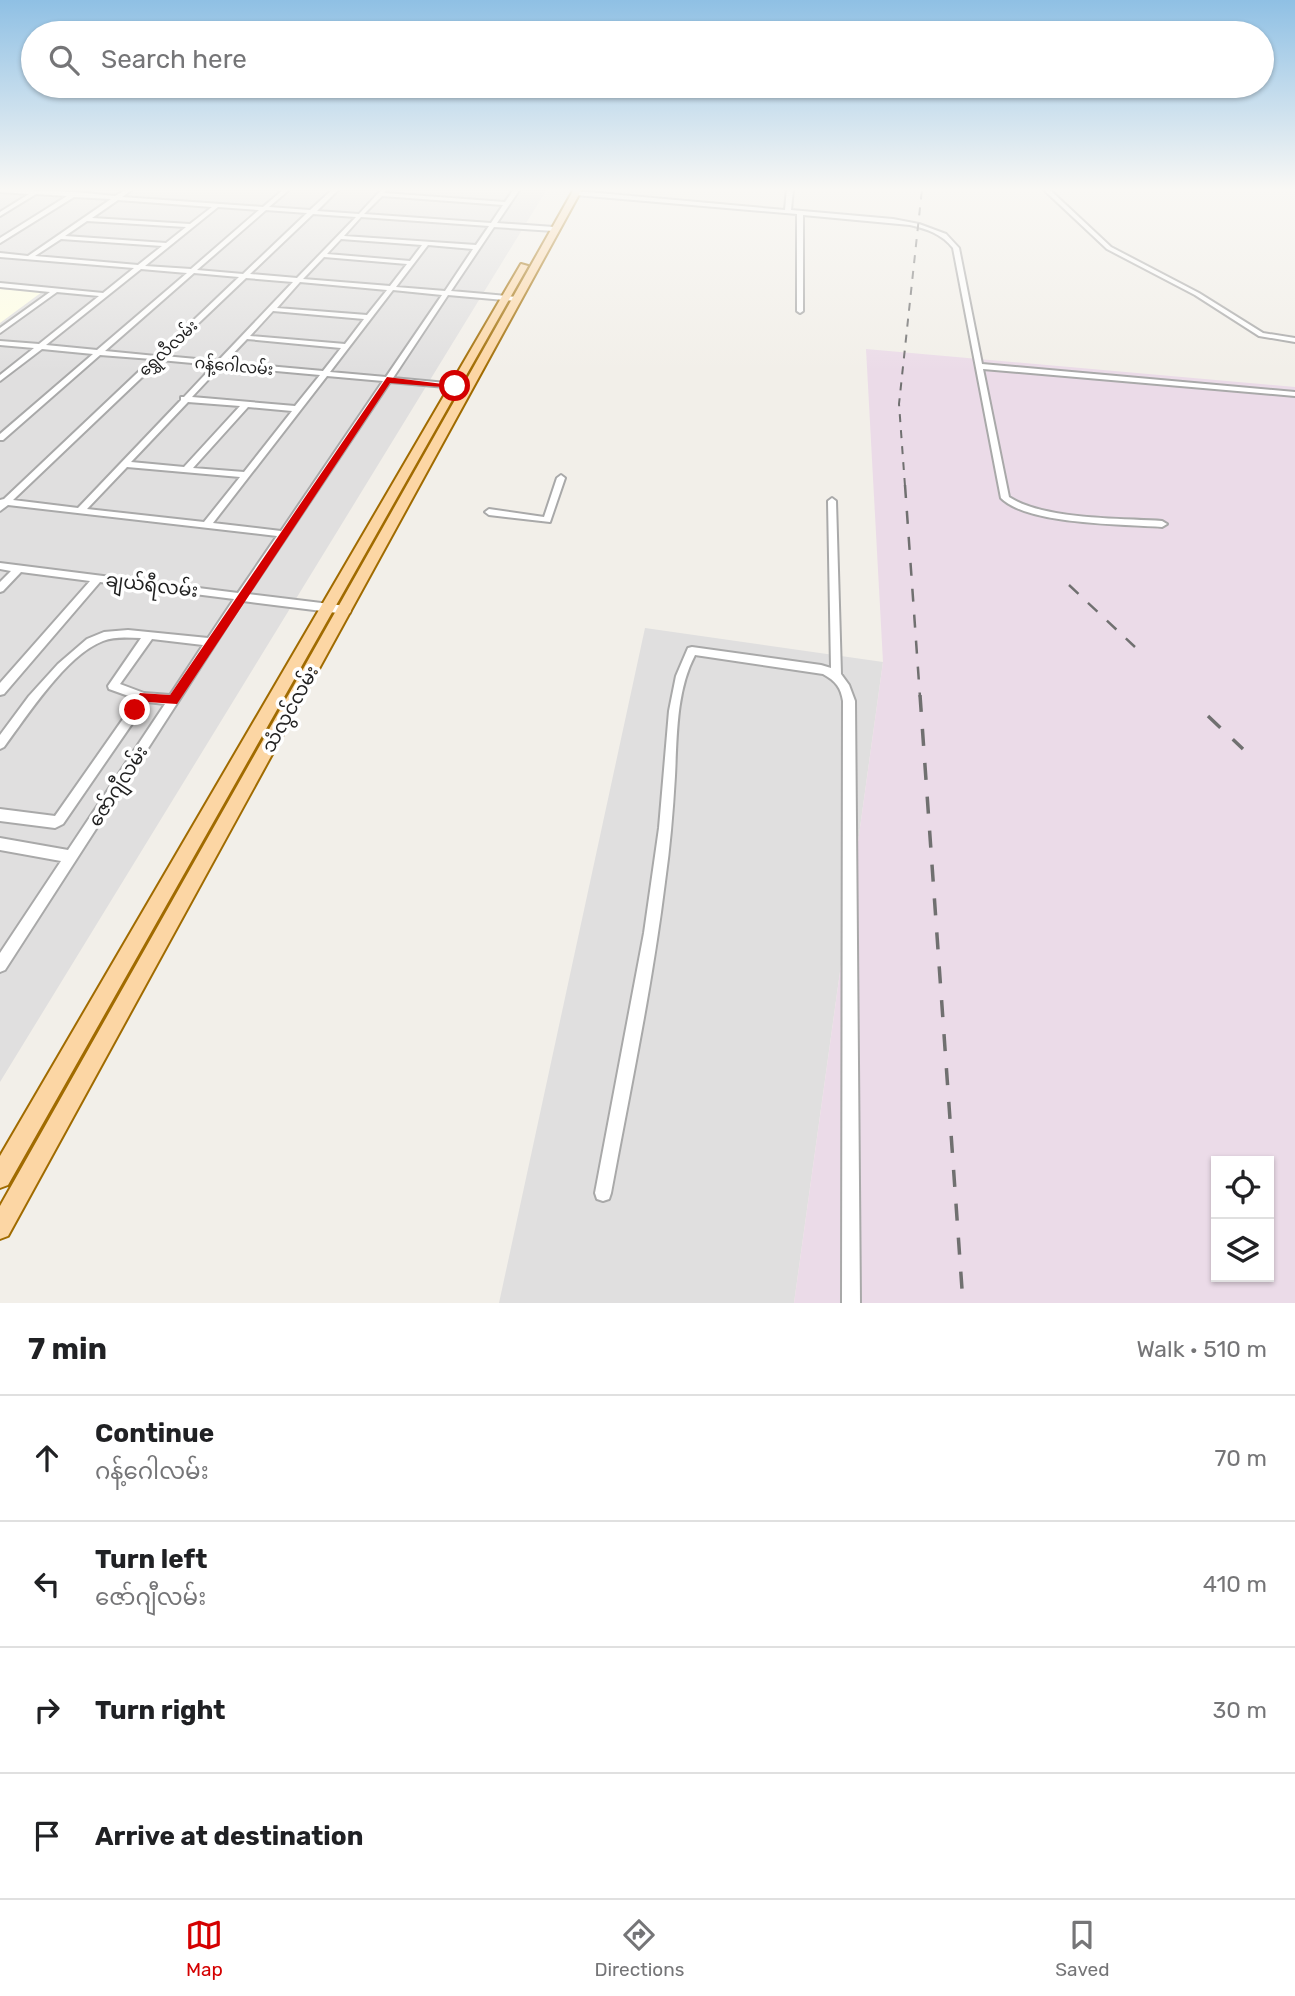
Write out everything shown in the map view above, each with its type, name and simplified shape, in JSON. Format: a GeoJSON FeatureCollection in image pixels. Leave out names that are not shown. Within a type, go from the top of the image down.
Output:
{"type":"FeatureCollection","features":[{"type":"Feature","properties":{"kind":"main road","name":"သံလွင်လမ်း"},"geometry":{"type":"LineString","coordinates":[[0,1177],[327,607],[408,481],[538,250]]}},
{"type":"Feature","properties":{"kind":"main road","name":"သံလွင်လမ်း"},"geometry":{"type":"LineString","coordinates":[[0,1228],[346,610],[408,481]]}},
{"type":"Feature","properties":{"kind":"main road"},"geometry":{"type":"LineString","coordinates":[[190,845],[211,849]]}},
{"type":"Feature","properties":{"kind":"street"},"geometry":{"type":"LineString","coordinates":[[30,257],[41,250]]}},
{"type":"Feature","properties":{"kind":"street"},"geometry":{"type":"LineString","coordinates":[[0,379],[161,250]]}},
{"type":"Feature","properties":{"kind":"street"},"geometry":{"type":"LineString","coordinates":[[0,438],[217,250]]}},
{"type":"Feature","properties":{"kind":"street","name":"ရွှေလီလမ်း"},"geometry":{"type":"LineString","coordinates":[[2,504],[272,250]]}},
{"type":"Feature","properties":{"kind":"street"},"geometry":{"type":"LineString","coordinates":[[80,511],[327,250]]}},
{"type":"Feature","properties":{"kind":"street"},"geometry":{"type":"LineString","coordinates":[[207,526],[421,250]]}},
{"type":"Feature","properties":{"kind":"street","name":"ဇော်ဂျီလမ်း"},"geometry":{"type":"LineString","coordinates":[[0,965],[241,596],[473,250]]}},
{"type":"Feature","properties":{"kind":"street"},"geometry":{"type":"LineString","coordinates":[[800,250],[800,311]]}},
{"type":"Feature","properties":{"kind":"street"},"geometry":{"type":"LineString","coordinates":[[956,250],[1008,502],[1035,512],[1162,524]]}},
{"type":"Feature","properties":{"kind":"street"},"geometry":{"type":"LineString","coordinates":[[1113,250],[1197,293],[1261,335],[1295,340]]}},
{"type":"Feature","properties":{"kind":"street"},"geometry":{"type":"LineString","coordinates":[[0,255],[512,298]]}},
{"type":"Feature","properties":{"kind":"street"},"geometry":{"type":"LineString","coordinates":[[322,255],[411,263]]}},
{"type":"Feature","properties":{"kind":"street"},"geometry":{"type":"LineString","coordinates":[[0,285],[105,295]]}},
{"type":"Feature","properties":{"kind":"street"},"geometry":{"type":"LineString","coordinates":[[0,331],[57,290]]}},
{"type":"Feature","properties":{"kind":"street"},"geometry":{"type":"LineString","coordinates":[[271,309],[369,317]]}},
{"type":"Feature","properties":{"kind":"street"},"geometry":{"type":"LineString","coordinates":[[243,337],[346,346]]}},
{"type":"Feature","properties":{"kind":"street","name":"ဂန့်ဂေါလမ်း"},"geometry":{"type":"LineString","coordinates":[[0,343],[461,387]]}},
{"type":"Feature","properties":{"kind":"street"},"geometry":{"type":"LineString","coordinates":[[979,366],[1295,394]]}},
{"type":"Feature","properties":{"kind":"street"},"geometry":{"type":"LineString","coordinates":[[184,399],[298,409]]}},
{"type":"Feature","properties":{"kind":"street"},"geometry":{"type":"LineString","coordinates":[[186,470],[246,404]]}},
{"type":"Feature","properties":{"kind":"street"},"geometry":{"type":"LineString","coordinates":[[124,464],[246,475]]}},
{"type":"Feature","properties":{"kind":"street"},"geometry":{"type":"LineString","coordinates":[[489,512],[547,520],[561,478]]}},
{"type":"Feature","properties":{"kind":"street"},"geometry":{"type":"LineString","coordinates":[[832,501],[836,674]]}},
{"type":"Feature","properties":{"kind":"street"},"geometry":{"type":"LineString","coordinates":[[2,504],[283,534]]}},
{"type":"Feature","properties":{"kind":"street","name":"ချယ်ရီလမ်း"},"geometry":{"type":"LineString","coordinates":[[0,566],[346,610]]}},
{"type":"Feature","properties":{"kind":"street"},"geometry":{"type":"LineString","coordinates":[[0,588],[19,568]]}},
{"type":"Feature","properties":{"kind":"street"},"geometry":{"type":"LineString","coordinates":[[0,691],[98,578]]}},
{"type":"Feature","properties":{"kind":"street"},"geometry":{"type":"LineString","coordinates":[[0,744],[63,667],[87,644],[106,635],[211,642]]}},
{"type":"Feature","properties":{"kind":"street"},"geometry":{"type":"LineString","coordinates":[[148,636],[113,686],[144,697],[173,700]]}},
{"type":"Feature","properties":{"kind":"street"},"geometry":{"type":"LineString","coordinates":[[603,1193],[661,874],[677,695],[687,659],[692,651],[821,668],[836,674],[846,686],[849,701],[851,1303]]}},
{"type":"Feature","properties":{"kind":"street"},"geometry":{"type":"LineString","coordinates":[[0,815],[55,822],[59,820],[144,697]]}},
{"type":"Feature","properties":{"kind":"street"},"geometry":{"type":"LineString","coordinates":[[0,844],[72,857]]}},
{"type":"Feature","properties":{"kind":"shaded area"},"geometry":{"type":"Polygon","coordinates":[[[0,250],[510,250],[0,1082],[0,250]]]}},
{"type":"Feature","properties":{"kind":"shaded area"},"geometry":{"type":"Polygon","coordinates":[[[0,289],[42,292],[0,323],[0,289]]]}},
{"type":"Feature","properties":{"kind":"shaded area"},"geometry":{"type":"Polygon","coordinates":[[[866,349],[1295,387],[1295,1303],[794,1303],[883,662],[866,349]]]}},
{"type":"Feature","properties":{"kind":"shaded area"},"geometry":{"type":"Polygon","coordinates":[[[645,628],[883,662],[794,1303],[499,1303],[645,628]]]}},
{"type":"Feature","properties":{"kind":"railway"},"geometry":{"type":"LineString","coordinates":[[905,486],[899,404],[915,250]]}},
{"type":"Feature","properties":{"kind":"railway"},"geometry":{"type":"LineString","coordinates":[[905,485],[920,697]]}},
{"type":"Feature","properties":{"kind":"railway"},"geometry":{"type":"LineString","coordinates":[[1069,585],[1135,647]]}},
{"type":"Feature","properties":{"kind":"railway"},"geometry":{"type":"LineString","coordinates":[[920,695],[963,1303]]}},
{"type":"Feature","properties":{"kind":"railway"},"geometry":{"type":"LineString","coordinates":[[1208,716],[1243,749]]}},
{"type":"Feature","properties":{"kind":"route"},"geometry":{"type":"LineString","coordinates":[[135,710],[144,697],[173,700],[387,380],[455,386]]}}]}
